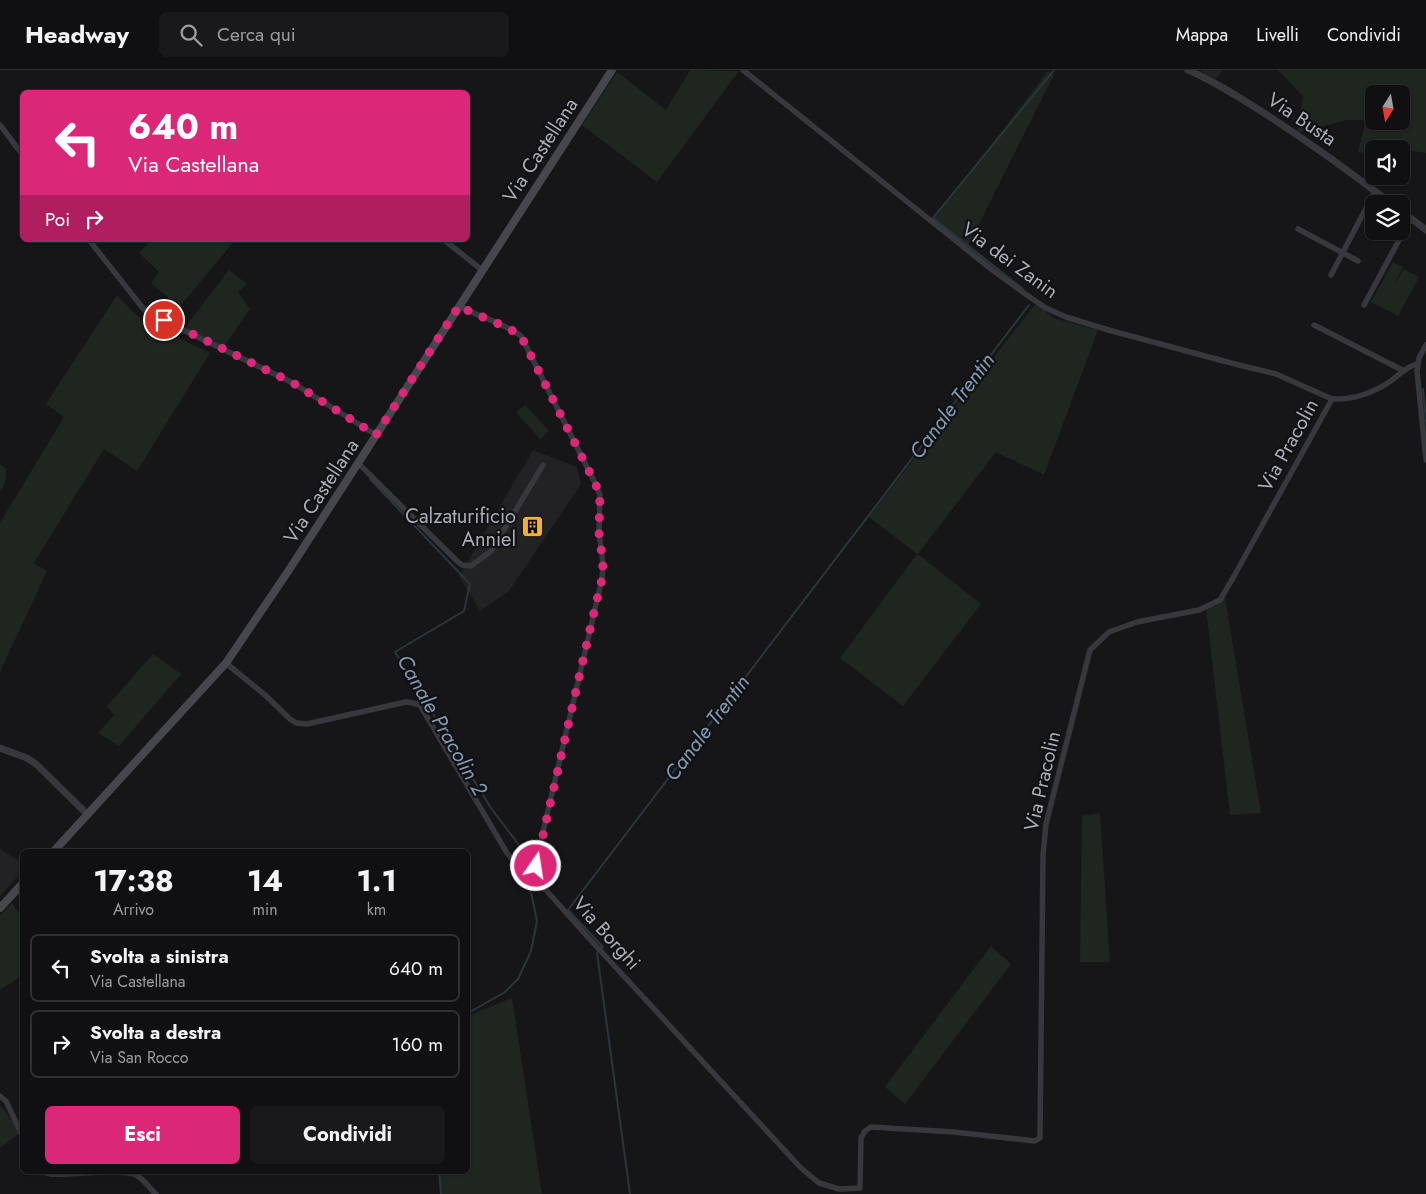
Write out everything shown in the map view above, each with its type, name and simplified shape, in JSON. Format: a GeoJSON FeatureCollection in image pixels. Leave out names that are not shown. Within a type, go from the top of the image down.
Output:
{"type":"FeatureCollection","features":[{"type":"Feature","properties":{"kind":"main road","name":"Via Castellana"},"geometry":{"type":"LineString","coordinates":[[56,849],[226,662],[289,570],[612,70]]}},
{"type":"Feature","properties":{"kind":"main road"},"geometry":{"type":"LineString","coordinates":[[0,908],[20,886]]}},
{"type":"Feature","properties":{"kind":"street","name":"Via dei Zanin"},"geometry":{"type":"LineString","coordinates":[[743,70],[991,269],[1046,308],[1066,317],[1112,331],[1276,374],[1332,399]]}},
{"type":"Feature","properties":{"kind":"street","name":"Via Busta"},"geometry":{"type":"LineString","coordinates":[[1188,70],[1230,92],[1270,117],[1339,163],[1380,195]]}},
{"type":"Feature","properties":{"kind":"street"},"geometry":{"type":"LineString","coordinates":[[0,125],[20,151]]}},
{"type":"Feature","properties":{"kind":"street"},"geometry":{"type":"LineString","coordinates":[[1331,275],[1375,191]]}},
{"type":"Feature","properties":{"kind":"street"},"geometry":{"type":"LineString","coordinates":[[1364,306],[1411,218],[1426,230]]}},
{"type":"Feature","properties":{"kind":"street"},"geometry":{"type":"LineString","coordinates":[[1298,229],[1358,261]]}},
{"type":"Feature","properties":{"kind":"street"},"geometry":{"type":"LineString","coordinates":[[91,242],[146,312],[293,383],[376,435]]}},
{"type":"Feature","properties":{"kind":"street"},"geometry":{"type":"LineString","coordinates":[[447,242],[482,270]]}},
{"type":"Feature","properties":{"kind":"street"},"geometry":{"type":"LineString","coordinates":[[459,306],[510,328],[521,336],[600,494],[599,533],[603,563],[602,579],[532,879]]}},
{"type":"Feature","properties":{"kind":"street"},"geometry":{"type":"LineString","coordinates":[[1314,325],[1404,371]]}},
{"type":"Feature","properties":{"kind":"street"},"geometry":{"type":"LineString","coordinates":[[1426,345],[1418,358],[1417,364],[1426,460]]}},
{"type":"Feature","properties":{"kind":"street","name":"Via Pracolin"},"geometry":{"type":"LineString","coordinates":[[860,1188],[861,1138],[865,1131],[871,1127],[954,1132],[1035,1141],[1040,1138],[1043,855],[1046,824],[1090,650],[1108,632],[1137,622],[1199,610],[1220,600],[1332,399],[1353,398],[1371,392],[1410,366],[1417,364]]}},
{"type":"Feature","properties":{"kind":"street"},"geometry":{"type":"LineString","coordinates":[[358,463],[456,560],[462,565],[471,566],[491,551],[543,465]]}},
{"type":"Feature","properties":{"kind":"street","name":"Via Borghi"},"geometry":{"type":"LineString","coordinates":[[226,662],[290,719],[296,722],[307,724],[406,702],[420,705],[507,852],[520,868],[546,890],[800,1167],[819,1183],[838,1189],[860,1188]]}},
{"type":"Feature","properties":{"kind":"street"},"geometry":{"type":"LineString","coordinates":[[0,748],[27,758],[36,764],[88,815]]}},
{"type":"Feature","properties":{"kind":"street"},"geometry":{"type":"LineString","coordinates":[[0,1096],[6,1101],[20,1131]]}},
{"type":"Feature","properties":{"kind":"street"},"geometry":{"type":"LineString","coordinates":[[132,1174],[136,1175],[156,1194]]}},
{"type":"Feature","properties":{"kind":"shaded area"},"geometry":{"type":"Polygon","coordinates":[[[690,70],[739,71],[657,182],[582,125],[617,72],[666,110],[690,70]]]}},
{"type":"Feature","properties":{"kind":"shaded area"},"geometry":{"type":"Polygon","coordinates":[[[1199,70],[1223,70],[1216,79],[1199,70]]]}},
{"type":"Feature","properties":{"kind":"shaded area"},"geometry":{"type":"Polygon","coordinates":[[[1278,70],[1426,70],[1426,153],[1410,150],[1410,140],[1365,140],[1365,153],[1358,152],[1365,124],[1365,130],[1410,130],[1410,85],[1365,85],[1365,120],[1347,120],[1297,133],[1303,96],[1278,70]]]}},
{"type":"Feature","properties":{"kind":"shaded area"},"geometry":{"type":"Polygon","coordinates":[[[1048,71],[1054,75],[966,250],[932,222],[1048,71]]]}},
{"type":"Feature","properties":{"kind":"shaded area"},"geometry":{"type":"Polygon","coordinates":[[[149,242],[233,242],[167,322],[155,316],[169,298],[151,283],[159,272],[139,253],[149,242]]]}},
{"type":"Feature","properties":{"kind":"shaded area"},"geometry":{"type":"Polygon","coordinates":[[[1393,262],[1403,267],[1393,287],[1404,269],[1419,277],[1398,316],[1371,302],[1393,262]]]}},
{"type":"Feature","properties":{"kind":"shaded area"},"geometry":{"type":"Polygon","coordinates":[[[229,270],[247,284],[238,292],[250,309],[223,348],[183,330],[229,270]]]}},
{"type":"Feature","properties":{"kind":"shaded area"},"geometry":{"type":"Polygon","coordinates":[[[117,295],[142,320],[210,353],[137,471],[104,449],[34,563],[47,571],[0,672],[0,523],[64,417],[46,404],[117,295]]]}},
{"type":"Feature","properties":{"kind":"shaded area"},"geometry":{"type":"Polygon","coordinates":[[[1036,303],[1053,318],[1098,330],[1044,475],[996,452],[918,554],[981,604],[903,706],[840,658],[917,554],[869,517],[1036,303]]]}},
{"type":"Feature","properties":{"kind":"shaded area"},"geometry":{"type":"Polygon","coordinates":[[[525,405],[549,431],[540,439],[516,412],[525,405]]]}},
{"type":"Feature","properties":{"kind":"shaded area"},"geometry":{"type":"Polygon","coordinates":[[[533,450],[577,467],[581,484],[509,591],[480,611],[459,576],[533,450]]]}},
{"type":"Feature","properties":{"kind":"shaded area"},"geometry":{"type":"Polygon","coordinates":[[[0,464],[6,469],[6,472],[5,481],[0,491],[0,464]]]}},
{"type":"Feature","properties":{"kind":"shaded area"},"geometry":{"type":"Polygon","coordinates":[[[1224,592],[1261,813],[1230,815],[1206,608],[1216,606],[1224,592]]]}},
{"type":"Feature","properties":{"kind":"shaded area"},"geometry":{"type":"Polygon","coordinates":[[[153,654],[181,674],[119,746],[98,733],[114,715],[107,706],[153,654]]]}},
{"type":"Feature","properties":{"kind":"shaded area"},"geometry":{"type":"Polygon","coordinates":[[[1100,813],[1110,962],[1080,962],[1082,816],[1100,813]]]}},
{"type":"Feature","properties":{"kind":"shaded area"},"geometry":{"type":"Polygon","coordinates":[[[0,849],[20,862],[20,874],[0,896],[0,849]]]}},
{"type":"Feature","properties":{"kind":"shaded area"},"geometry":{"type":"Polygon","coordinates":[[[12,903],[20,915],[20,977],[0,990],[0,916],[12,903]]]}},
{"type":"Feature","properties":{"kind":"shaded area"},"geometry":{"type":"Polygon","coordinates":[[[991,946],[1011,964],[905,1104],[885,1087],[991,946]]]}},
{"type":"Feature","properties":{"kind":"shaded area"},"geometry":{"type":"Polygon","coordinates":[[[512,998],[542,1194],[442,1194],[439,1174],[470,1174],[470,1015],[512,998]]]}},
{"type":"Feature","properties":{"kind":"shaded area"},"geometry":{"type":"Polygon","coordinates":[[[0,1105],[20,1133],[0,1148],[0,1105]]]}},
{"type":"Feature","properties":{"kind":"waterway","name":"Canale Trentin"},"geometry":{"type":"LineString","coordinates":[[1023,289],[933,218],[1054,70]]}},
{"type":"Feature","properties":{"kind":"waterway","name":"Canale Trentin"},"geometry":{"type":"LineString","coordinates":[[602,948],[568,910],[1029,305]]}},
{"type":"Feature","properties":{"kind":"waterway"},"geometry":{"type":"LineString","coordinates":[[1423,389],[1426,421]]}},
{"type":"Feature","properties":{"kind":"waterway","name":"Canale Pracolin 2"},"geometry":{"type":"LineString","coordinates":[[370,479],[470,584],[464,611],[395,652],[491,808],[534,865]]}},
{"type":"Feature","properties":{"kind":"waterway","name":"Canale Pracolin 2"},"geometry":{"type":"LineString","coordinates":[[470,1012],[505,992],[518,979],[531,951],[537,921],[529,883],[530,879]]}},
{"type":"Feature","properties":{"kind":"waterway","name":"Canale Trentin"},"geometry":{"type":"LineString","coordinates":[[598,952],[630,1194]]}},
{"type":"Feature","properties":{"kind":"waterway","name":"Canale Pracolin 2"},"geometry":{"type":"LineString","coordinates":[[439,1174],[441,1194]]}},
{"type":"Feature","properties":{"kind":"place","name":"Calzaturificio Anniel"},"geometry":{"type":"Point","coordinates":[532,527]}},
{"type":"Feature","properties":{"kind":"route"},"geometry":{"type":"LineString","coordinates":[[164,320],[293,383],[376,435],[459,306],[510,328],[521,336],[600,494],[599,533],[603,563],[602,579],[536,866]]}}]}
